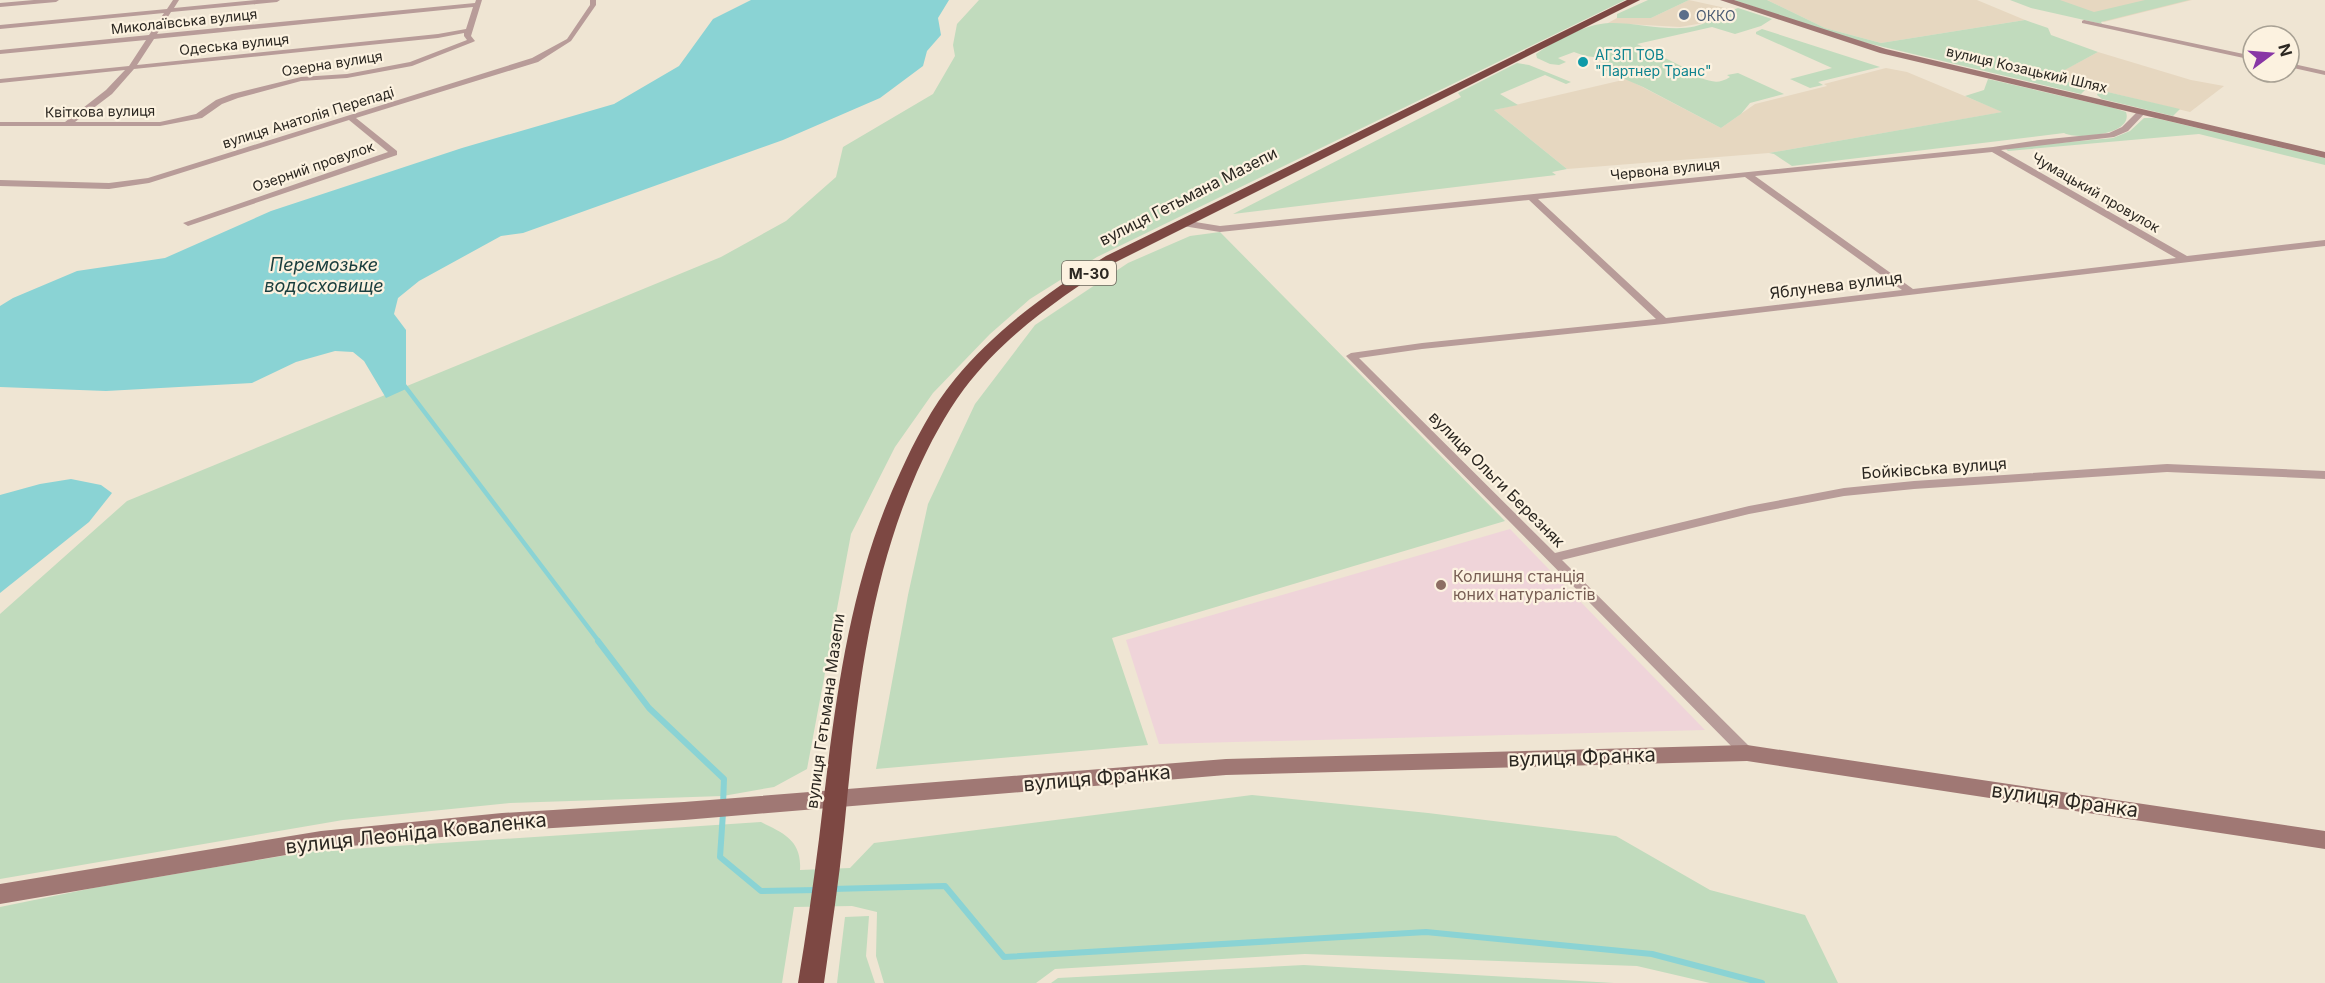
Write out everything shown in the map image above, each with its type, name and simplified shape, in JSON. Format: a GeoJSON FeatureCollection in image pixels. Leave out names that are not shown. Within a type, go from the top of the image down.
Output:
{"type":"FeatureCollection","features":[{"type":"Feature","properties":{"kind":"highway","name":"вулиця Гетьмана Мазепи"},"geometry":{"type":"LineString","coordinates":[[811,983],[830,848],[852,660],[871,568],[898,493],[939,414],[966,376],[1021,320],[1087,274],[1183,223],[1635,0]]}},
{"type":"Feature","properties":{"kind":"street"},"geometry":{"type":"LineString","coordinates":[[0,5],[56,0]]}},
{"type":"Feature","properties":{"kind":"street"},"geometry":{"type":"LineString","coordinates":[[66,125],[110,92],[132,67],[176,0]]}},
{"type":"Feature","properties":{"kind":"street"},"geometry":{"type":"LineString","coordinates":[[0,27],[277,0]]}},
{"type":"Feature","properties":{"kind":"street","name":"вулиця Анатолія Перепаді"},"geometry":{"type":"LineString","coordinates":[[0,183],[109,186],[149,180],[351,118],[535,60],[569,40],[592,6],[593,0]]}},
{"type":"Feature","properties":{"kind":"street","name":"вулиця Козацький Шлях"},"geometry":{"type":"LineString","coordinates":[[1725,0],[1882,51],[2325,155]]}},
{"type":"Feature","properties":{"kind":"street"},"geometry":{"type":"LineString","coordinates":[[470,30],[478,2]]}},
{"type":"Feature","properties":{"kind":"street","name":"Миколаївська вулиця"},"geometry":{"type":"LineString","coordinates":[[0,52],[478,2]]}},
{"type":"Feature","properties":{"kind":"street"},"geometry":{"type":"LineString","coordinates":[[2084,21],[2241,55]]}},
{"type":"Feature","properties":{"kind":"street","name":"Озерна вулиця"},"geometry":{"type":"LineString","coordinates":[[200,116],[219,102],[235,96],[301,79],[347,76],[412,64],[471,41],[467,36],[470,30]]}},
{"type":"Feature","properties":{"kind":"street","name":"Одеська вулиця"},"geometry":{"type":"LineString","coordinates":[[0,81],[438,36],[470,30]]}},
{"type":"Feature","properties":{"kind":"street"},"geometry":{"type":"LineString","coordinates":[[2301,68],[2325,73]]}},
{"type":"Feature","properties":{"kind":"street","name":"Червона вулиця"},"geometry":{"type":"LineString","coordinates":[[1183,223],[1220,229],[1993,149],[2031,142],[2111,135],[2123,131],[2142,112]]}},
{"type":"Feature","properties":{"kind":"street","name":"Квіткова вулиця"},"geometry":{"type":"LineString","coordinates":[[0,124],[160,124],[200,116]]}},
{"type":"Feature","properties":{"kind":"street","name":"Озерний провулок"},"geometry":{"type":"LineString","coordinates":[[189,223],[394,153],[351,118]]}},
{"type":"Feature","properties":{"kind":"street","name":"Чумацький провулок"},"geometry":{"type":"LineString","coordinates":[[1993,149],[2185,259]]}},
{"type":"Feature","properties":{"kind":"street"},"geometry":{"type":"LineString","coordinates":[[1746,174],[1910,291]]}},
{"type":"Feature","properties":{"kind":"street"},"geometry":{"type":"LineString","coordinates":[[1532,196],[1664,321]]}},
{"type":"Feature","properties":{"kind":"street","name":"Яблунева вулиця"},"geometry":{"type":"LineString","coordinates":[[1351,356],[2325,243]]}},
{"type":"Feature","properties":{"kind":"street","name":"вулиця Ольги Березняк"},"geometry":{"type":"LineString","coordinates":[[1351,356],[1747,753]]}},
{"type":"Feature","properties":{"kind":"street","name":"Бойківська вулиця"},"geometry":{"type":"LineString","coordinates":[[1553,558],[1749,510],[1867,489],[2167,468],[2325,475]]}},
{"type":"Feature","properties":{"kind":"street","name":"вулиця Франка"},"geometry":{"type":"LineString","coordinates":[[835,799],[1226,767],[1747,753],[2325,840]]}},
{"type":"Feature","properties":{"kind":"street","name":"вулиця Леоніда Коваленка"},"geometry":{"type":"LineString","coordinates":[[0,894],[321,840],[502,822],[835,799]]}},
{"type":"Feature","properties":{"kind":"shaded area"},"geometry":{"type":"Polygon","coordinates":[[[1689,0],[1730,9],[1717,15],[1721,18],[1715,21],[1680,27],[1608,23],[1617,18],[1651,18],[1689,0]]]}},
{"type":"Feature","properties":{"kind":"shaded area"},"geometry":{"type":"Polygon","coordinates":[[[1767,0],[1977,0],[2025,20],[1881,43],[1825,28],[1767,0]]]}},
{"type":"Feature","properties":{"kind":"shaded area"},"geometry":{"type":"Polygon","coordinates":[[[2050,0],[2192,0],[2104,22],[2050,0]]]}},
{"type":"Feature","properties":{"kind":"shaded area"},"geometry":{"type":"Polygon","coordinates":[[[2098,52],[2191,80],[2224,86],[2190,112],[2049,78],[2098,52]]]}},
{"type":"Feature","properties":{"kind":"shaded area"},"geometry":{"type":"Polygon","coordinates":[[[1886,68],[1907,72],[2003,112],[1769,153],[1567,169],[1494,110],[1627,79],[1721,128],[1755,104],[1886,68]]]}},
{"type":"Feature","properties":{"kind":"shaded area","name":"Колишня станція юних натуралістів"},"geometry":{"type":"Polygon","coordinates":[[[1510,529],[1705,730],[1159,744],[1126,640],[1510,529]]]}},
{"type":"Feature","properties":{"kind":"green space"},"geometry":{"type":"Polygon","coordinates":[[[979,0],[1625,0],[1097,257],[1030,299],[990,334],[933,393],[895,447],[851,534],[807,769],[774,787],[723,796],[510,803],[343,820],[0,879],[0,614],[127,501],[721,257],[786,221],[836,177],[843,147],[933,94],[955,56],[953,45],[957,24],[979,0]]]}},
{"type":"Feature","properties":{"kind":"green space"},"geometry":{"type":"Polygon","coordinates":[[[1648,0],[1689,0],[1651,18],[1617,18],[1617,14],[1648,0]]]}},
{"type":"Feature","properties":{"kind":"green space"},"geometry":{"type":"Polygon","coordinates":[[[1734,0],[1767,0],[1825,28],[1881,43],[2025,20],[2048,28],[2051,35],[2098,52],[2050,78],[2088,87],[2081,94],[1850,39],[1734,0]]]}},
{"type":"Feature","properties":{"kind":"green space"},"geometry":{"type":"Polygon","coordinates":[[[2010,0],[2060,0],[2094,12],[2145,0],[2189,0],[2101,22],[2102,24],[2031,8],[2010,0]]]}},
{"type":"Feature","properties":{"kind":"green space"},"geometry":{"type":"Polygon","coordinates":[[[1738,8],[1772,19],[1761,26],[1735,34],[1712,27],[1637,44],[1701,78],[1719,81],[1730,77],[1727,75],[1738,73],[1784,94],[1750,103],[1741,114],[1721,128],[1643,87],[1597,67],[1605,60],[1574,52],[1558,58],[1566,62],[1559,65],[1537,58],[1536,54],[1564,37],[1595,25],[1623,23],[1684,28],[1698,26],[1710,20],[1715,21],[1721,18],[1716,16],[1738,8]]]}},
{"type":"Feature","properties":{"kind":"green space"},"geometry":{"type":"Polygon","coordinates":[[[1762,29],[1880,67],[1818,82],[1823,85],[1810,88],[1790,79],[1832,68],[1756,34],[1762,29]]]}},
{"type":"Feature","properties":{"kind":"green space"},"geometry":{"type":"Polygon","coordinates":[[[1517,63],[1529,65],[1571,82],[1566,84],[1545,75],[1500,94],[1518,105],[1494,110],[1567,169],[1552,172],[1556,175],[1233,214],[1461,97],[1458,93],[1517,63]]]}},
{"type":"Feature","properties":{"kind":"green space"},"geometry":{"type":"Polygon","coordinates":[[[1988,79],[2114,108],[2126,112],[2126,120],[2122,126],[2103,134],[2080,136],[2064,133],[1792,166],[1769,153],[2002,112],[1965,96],[1984,90],[1988,79]]]}},
{"type":"Feature","properties":{"kind":"green space"},"geometry":{"type":"Polygon","coordinates":[[[2099,90],[2180,109],[2173,116],[2102,99],[2097,95],[2099,90]]]}},
{"type":"Feature","properties":{"kind":"green space"},"geometry":{"type":"Polygon","coordinates":[[[2144,118],[2155,118],[2325,158],[2325,165],[2199,134],[2008,151],[2005,148],[2113,138],[2130,131],[2144,118]]]}},
{"type":"Feature","properties":{"kind":"green space"},"geometry":{"type":"Polygon","coordinates":[[[1220,232],[1505,521],[1112,638],[1148,745],[876,769],[908,595],[928,504],[975,404],[1035,325],[1128,263],[1190,236],[1220,232]]]}},
{"type":"Feature","properties":{"kind":"green space"},"geometry":{"type":"Polygon","coordinates":[[[1252,795],[1428,813],[1616,836],[1710,890],[1805,915],[1838,983],[1710,983],[1637,966],[1305,954],[1055,969],[1036,983],[884,983],[876,956],[877,912],[852,906],[794,907],[782,983],[0,983],[0,907],[93,888],[305,852],[761,822],[790,839],[798,851],[800,870],[850,868],[874,843],[1252,795]]]}},
{"type":"Feature","properties":{"kind":"green space"},"geometry":{"type":"Polygon","coordinates":[[[869,916],[866,956],[875,983],[837,983],[845,917],[869,916]]]}},
{"type":"Feature","properties":{"kind":"green space"},"geometry":{"type":"Polygon","coordinates":[[[1304,965],[1614,983],[1051,983],[1058,978],[1304,965]]]}},
{"type":"Feature","properties":{"kind":"water","name":"Перемозьке водосховище"},"geometry":{"type":"Polygon","coordinates":[[[751,0],[949,0],[938,18],[941,35],[927,51],[923,66],[880,98],[783,140],[523,233],[501,236],[419,281],[398,298],[394,314],[406,330],[406,389],[386,398],[364,361],[353,352],[335,351],[296,362],[252,383],[106,391],[0,387],[0,306],[13,298],[77,271],[165,258],[271,211],[462,148],[614,104],[679,66],[713,19],[751,0]]]}},
{"type":"Feature","properties":{"kind":"water"},"geometry":{"type":"Polygon","coordinates":[[[71,479],[101,485],[112,493],[89,522],[0,593],[0,495],[40,484],[71,479]]]}},
{"type":"Feature","properties":{"kind":"waterway"},"geometry":{"type":"LineString","coordinates":[[404,385],[600,643]]}},
{"type":"Feature","properties":{"kind":"waterway"},"geometry":{"type":"LineString","coordinates":[[598,641],[649,708],[724,779],[723,805]]}},
{"type":"Feature","properties":{"kind":"waterway"},"geometry":{"type":"LineString","coordinates":[[723,813],[720,857],[761,891],[817,890]]}},
{"type":"Feature","properties":{"kind":"waterway"},"geometry":{"type":"LineString","coordinates":[[832,889],[945,886],[1004,957],[1426,932],[1652,954],[1762,983]]}},
{"type":"Feature","properties":{"kind":"place","name":"ОККО"},"geometry":{"type":"Point","coordinates":[1684,15]}},
{"type":"Feature","properties":{"kind":"place","name":"АГЗП ТОВ \"Партнер Транс\""},"geometry":{"type":"Point","coordinates":[1583,62]}},
{"type":"Feature","properties":{"kind":"place","name":"Колишня станція юних натуралістів"},"geometry":{"type":"Point","coordinates":[1441,585]}}]}
